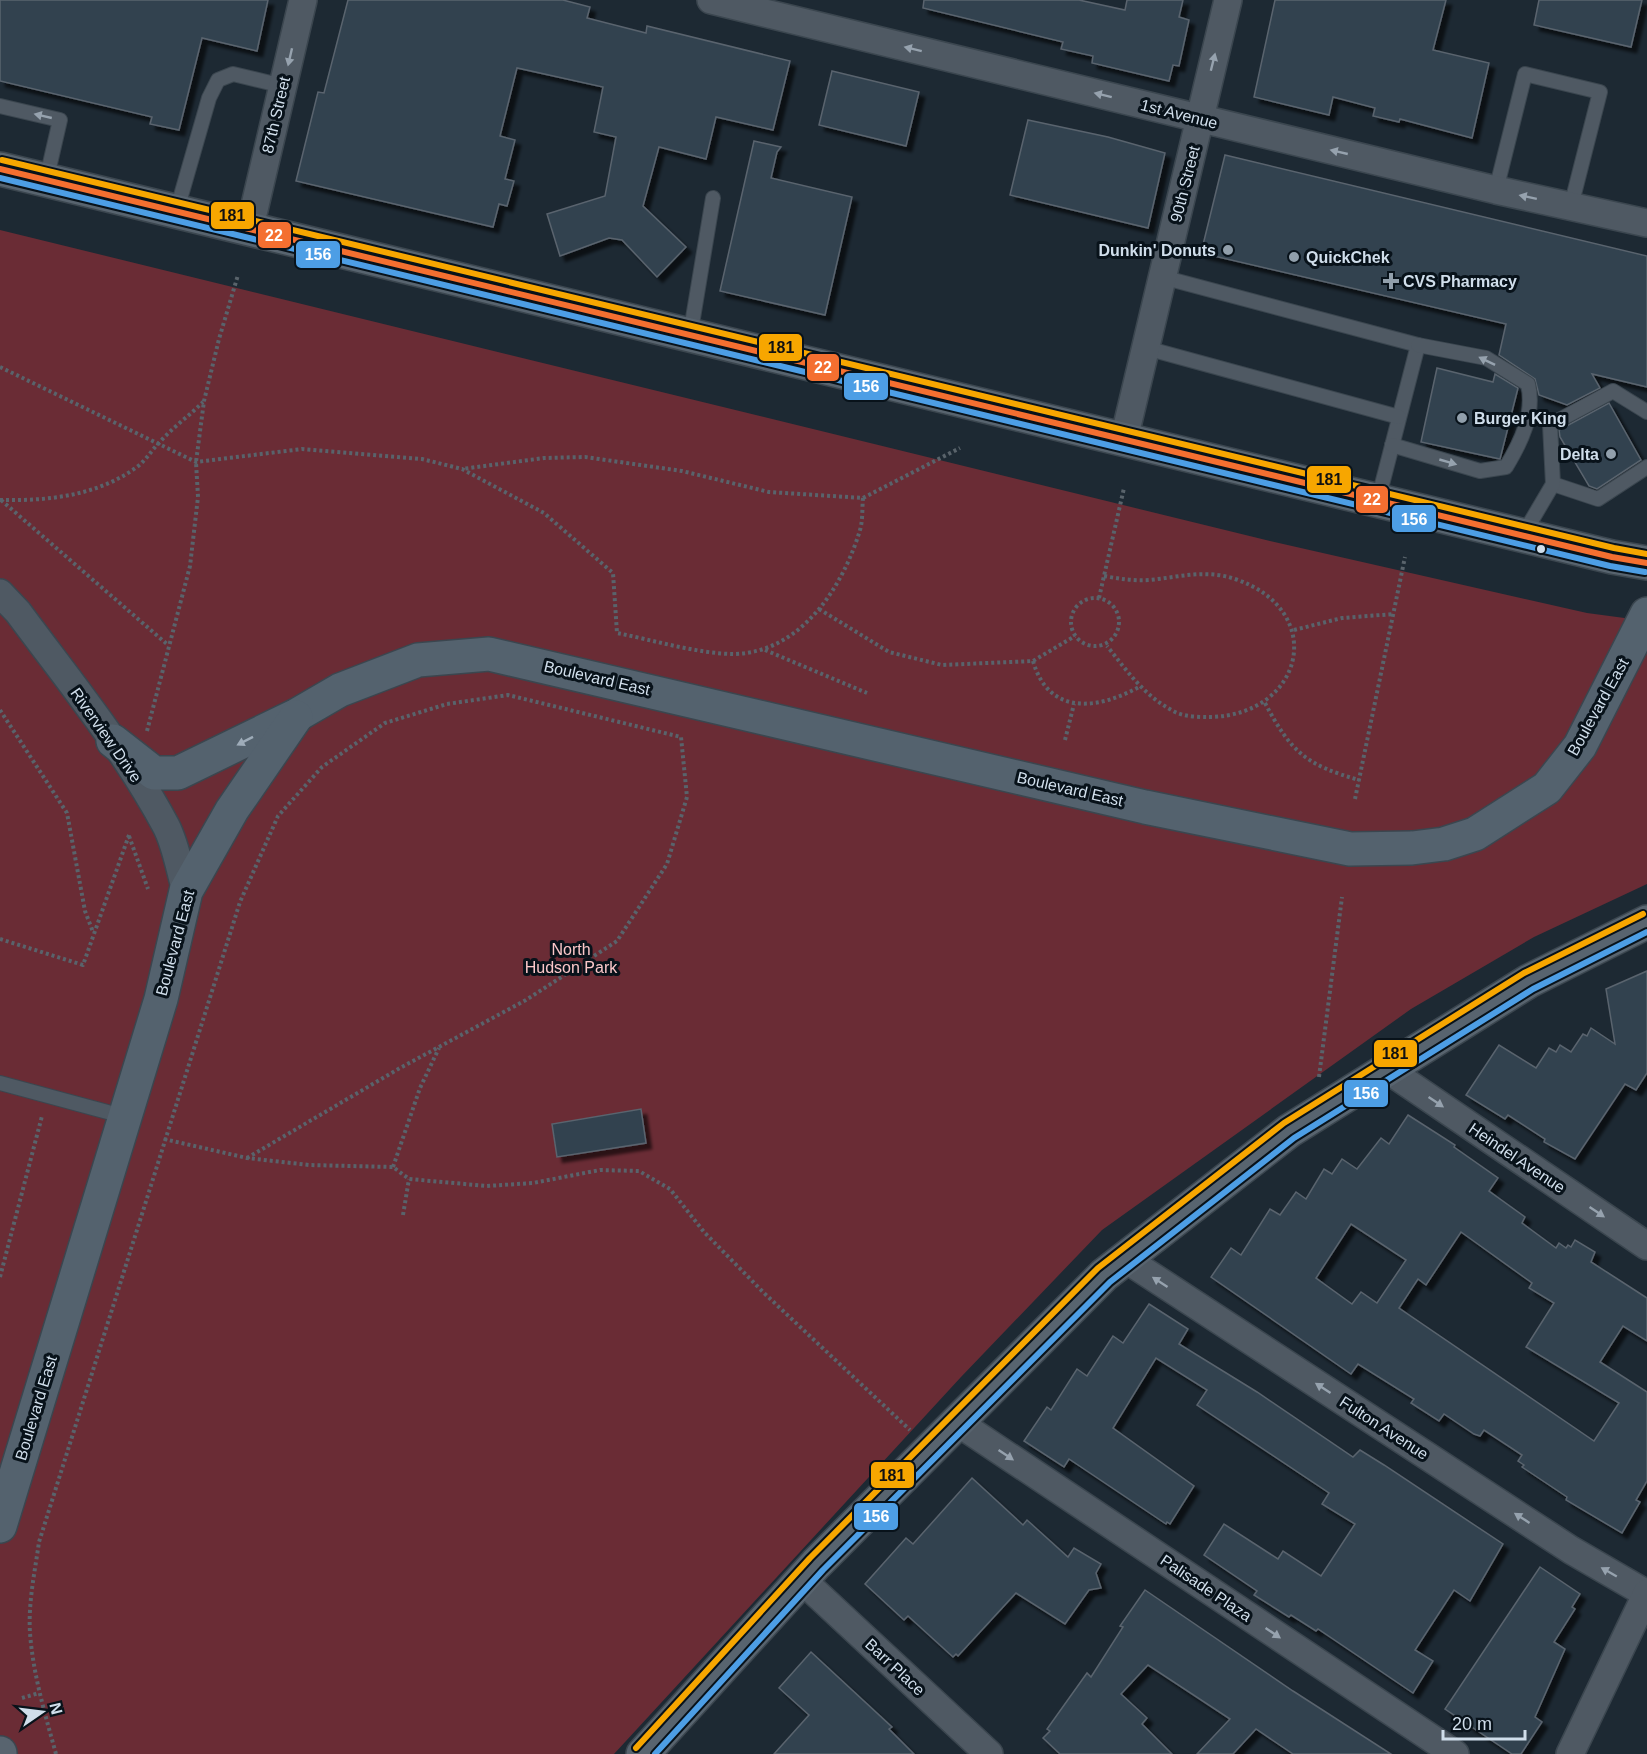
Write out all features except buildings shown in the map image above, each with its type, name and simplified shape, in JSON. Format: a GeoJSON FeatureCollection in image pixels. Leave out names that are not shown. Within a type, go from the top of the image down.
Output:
{"type":"FeatureCollection","features":[{"type":"Feature","properties":{"kind":"main road","name":"Boulevard East"},"geometry":{"type":"LineString","coordinates":[[0,1526],[161,999],[186,891],[232,810],[297,715],[340,690],[418,660],[489,654],[1156,809],[1350,849],[1412,848],[1444,844],[1475,834],[1547,788],[1580,746],[1647,614]]}},
{"type":"Feature","properties":{"kind":"main road"},"geometry":{"type":"LineString","coordinates":[[113,741],[154,772],[173,773],[224,752],[297,715]]}},
{"type":"Feature","properties":{"kind":"street","name":"87th Street"},"geometry":{"type":"LineString","coordinates":[[249,231],[303,0]]}},
{"type":"Feature","properties":{"kind":"street","name":"1st Avenue"},"geometry":{"type":"LineString","coordinates":[[711,0],[1496,190],[1647,223]]}},
{"type":"Feature","properties":{"kind":"street","name":"90th Street"},"geometry":{"type":"LineString","coordinates":[[1125,439],[1228,0]]}},
{"type":"Feature","properties":{"kind":"street"},"geometry":{"type":"LineString","coordinates":[[0,169],[249,231],[1647,563]]}},
{"type":"Feature","properties":{"kind":"street","name":"Riverview Drive"},"geometry":{"type":"LineString","coordinates":[[0,593],[18,612],[113,741],[167,827],[186,891]]}},
{"type":"Feature","properties":{"kind":"street"},"geometry":{"type":"LineString","coordinates":[[643,1754],[802,1580],[1104,1275],[1124,1258],[1289,1131],[1529,981],[1647,922]]}},
{"type":"Feature","properties":{"kind":"street","name":"Heindel Avenue"},"geometry":{"type":"LineString","coordinates":[[1388,1070],[1647,1246]]}},
{"type":"Feature","properties":{"kind":"street","name":"Fulton Avenue"},"geometry":{"type":"LineString","coordinates":[[1124,1258],[1571,1550],[1647,1594]]}},
{"type":"Feature","properties":{"kind":"street","name":"Palisade Plaza"},"geometry":{"type":"LineString","coordinates":[[957,1422],[1455,1754]]}},
{"type":"Feature","properties":{"kind":"street","name":"Barr Place"},"geometry":{"type":"LineString","coordinates":[[802,1580],[989,1754]]}},
{"type":"Feature","properties":{"kind":"street"},"geometry":{"type":"LineString","coordinates":[[1570,1754],[1647,1594]]}},
{"type":"Feature","properties":{"kind":"lane"},"geometry":{"type":"LineString","coordinates":[[177,213],[209,98],[218,80],[233,74],[283,86]]}},
{"type":"Feature","properties":{"kind":"lane"},"geometry":{"type":"LineString","coordinates":[[1496,190],[1525,74],[1600,92],[1571,206]]}},
{"type":"Feature","properties":{"kind":"lane"},"geometry":{"type":"LineString","coordinates":[[0,106],[60,120],[46,181]]}},
{"type":"Feature","properties":{"kind":"lane"},"geometry":{"type":"LineString","coordinates":[[690,336],[713,198]]}},
{"type":"Feature","properties":{"kind":"lane"},"geometry":{"type":"LineString","coordinates":[[1162,277],[1418,345],[1486,358],[1528,384],[1531,399],[1522,440],[1506,467],[1494,471],[1480,471],[1392,445]]}},
{"type":"Feature","properties":{"kind":"lane"},"geometry":{"type":"LineString","coordinates":[[1378,500],[1418,345]]}},
{"type":"Feature","properties":{"kind":"lane"},"geometry":{"type":"LineString","coordinates":[[1146,348],[1399,417]]}},
{"type":"Feature","properties":{"kind":"lane"},"geometry":{"type":"LineString","coordinates":[[1523,535],[1552,484],[1550,425],[1613,391],[1647,412]]}},
{"type":"Feature","properties":{"kind":"lane"},"geometry":{"type":"LineString","coordinates":[[1552,484],[1598,499],[1647,467]]}},
{"type":"Feature","properties":{"kind":"lane"},"geometry":{"type":"LineString","coordinates":[[0,1083],[126,1117]]}},
{"type":"Feature","properties":{"kind":"path"},"geometry":{"type":"LineString","coordinates":[[147,733],[190,566],[198,497],[196,462],[204,401],[238,275]]}},
{"type":"Feature","properties":{"kind":"path"},"geometry":{"type":"LineString","coordinates":[[0,367],[196,462],[302,449],[422,459],[462,469],[544,513],[613,573],[617,633],[708,652],[736,654],[764,650],[808,624],[850,558],[861,528],[863,498]]}},
{"type":"Feature","properties":{"kind":"path"},"geometry":{"type":"LineString","coordinates":[[0,500],[55,499],[83,492],[137,467],[158,443],[204,401]]}},
{"type":"Feature","properties":{"kind":"path"},"geometry":{"type":"LineString","coordinates":[[462,469],[544,458],[585,457],[682,471],[769,492],[863,498],[960,448]]}},
{"type":"Feature","properties":{"kind":"path"},"geometry":{"type":"LineString","coordinates":[[1099,598],[1124,488]]}},
{"type":"Feature","properties":{"kind":"path"},"geometry":{"type":"LineString","coordinates":[[0,500],[168,645]]}},
{"type":"Feature","properties":{"kind":"path"},"geometry":{"type":"LineString","coordinates":[[1355,800],[1406,557]]}},
{"type":"Feature","properties":{"kind":"path"},"geometry":{"type":"LineString","coordinates":[[1104,576],[1127,580],[1206,573],[1234,579],[1271,599],[1285,614],[1294,630],[1294,650],[1289,670],[1279,689],[1265,703],[1221,717],[1198,717],[1177,713],[1140,687],[1107,646],[1081,643],[1075,636],[1071,617],[1076,606],[1091,598],[1099,598],[1113,605],[1120,620],[1117,635],[1107,646]]}},
{"type":"Feature","properties":{"kind":"path"},"geometry":{"type":"LineString","coordinates":[[819,609],[889,652],[913,660],[942,665],[1033,662],[1075,636]]}},
{"type":"Feature","properties":{"kind":"path"},"geometry":{"type":"LineString","coordinates":[[1294,630],[1342,618],[1394,614]]}},
{"type":"Feature","properties":{"kind":"path"},"geometry":{"type":"LineString","coordinates":[[764,650],[867,693]]}},
{"type":"Feature","properties":{"kind":"path"},"geometry":{"type":"LineString","coordinates":[[1033,662],[1037,675],[1046,687],[1074,704],[1089,706],[1107,702],[1140,687]]}},
{"type":"Feature","properties":{"kind":"path"},"geometry":{"type":"LineString","coordinates":[[56,1754],[39,1693],[30,1632],[31,1595],[39,1542],[240,902],[278,816],[322,767],[385,723],[447,704],[508,695],[681,737],[687,797],[667,864],[617,941],[526,1000],[440,1046],[247,1158]]}},
{"type":"Feature","properties":{"kind":"path"},"geometry":{"type":"LineString","coordinates":[[1265,703],[1280,731],[1300,756],[1329,772],[1359,780]]}},
{"type":"Feature","properties":{"kind":"path"},"geometry":{"type":"LineString","coordinates":[[1065,740],[1074,704]]}},
{"type":"Feature","properties":{"kind":"path"},"geometry":{"type":"LineString","coordinates":[[0,710],[67,813],[85,911],[93,932]]}},
{"type":"Feature","properties":{"kind":"path"},"geometry":{"type":"LineString","coordinates":[[0,939],[82,965],[129,835],[148,889]]}},
{"type":"Feature","properties":{"kind":"path"},"geometry":{"type":"LineString","coordinates":[[1314,1116],[1342,897]]}},
{"type":"Feature","properties":{"kind":"path"},"geometry":{"type":"LineString","coordinates":[[393,1167],[420,1088],[440,1046]]}},
{"type":"Feature","properties":{"kind":"path"},"geometry":{"type":"LineString","coordinates":[[0,1278],[47,1096]]}},
{"type":"Feature","properties":{"kind":"path"},"geometry":{"type":"LineString","coordinates":[[164,1139],[247,1158],[309,1165],[393,1167],[409,1179],[487,1186],[533,1183],[600,1170],[639,1171],[670,1189],[704,1232],[764,1293],[930,1449]]}},
{"type":"Feature","properties":{"kind":"path"},"geometry":{"type":"LineString","coordinates":[[403,1215],[409,1179]]}},
{"type":"Feature","properties":{"kind":"path"},"geometry":{"type":"LineString","coordinates":[[22,1698],[39,1693]]}},
{"type":"Feature","properties":{"kind":"green space","name":"North Hudson Park"},"geometry":{"type":"Polygon","coordinates":[[[0,230],[1270,541],[1587,613],[1647,621],[1647,884],[1534,937],[1411,1009],[1102,1230],[961,1377],[614,1754],[0,1754],[0,230]]]}},
{"type":"Feature","properties":{"kind":"transit line","name":"181"},"geometry":{"type":"LineString","coordinates":[[2,160],[1614,548],[1647,554]]}},
{"type":"Feature","properties":{"kind":"transit line","name":"22"},"geometry":{"type":"LineString","coordinates":[[0,169],[1612,557],[1647,563]]}},
{"type":"Feature","properties":{"kind":"transit line","name":"156"},"geometry":{"type":"LineString","coordinates":[[0,178],[1610,566],[1645,572]]}},
{"type":"Feature","properties":{"kind":"transit line","name":"181"},"geometry":{"type":"LineString","coordinates":[[636,1748],[810,1558],[1098,1268],[1284,1123],[1524,973],[1643,914]]}},
{"type":"Feature","properties":{"kind":"transit line","name":"156"},"geometry":{"type":"LineString","coordinates":[[655,1754],[823,1570],[1110,1282],[1294,1138],[1533,989],[1647,932]]}},
{"type":"Feature","properties":{"kind":"place","name":"Dunkin' Donuts"},"geometry":{"type":"Point","coordinates":[1228,250]}},
{"type":"Feature","properties":{"kind":"place","name":"QuickChek"},"geometry":{"type":"Point","coordinates":[1294,257]}},
{"type":"Feature","properties":{"kind":"place","name":"CVS Pharmacy"},"geometry":{"type":"Point","coordinates":[1391,281]}},
{"type":"Feature","properties":{"kind":"place","name":"Burger King"},"geometry":{"type":"Point","coordinates":[1462,418]}},
{"type":"Feature","properties":{"kind":"place","name":"Delta"},"geometry":{"type":"Point","coordinates":[1611,454]}}]}
